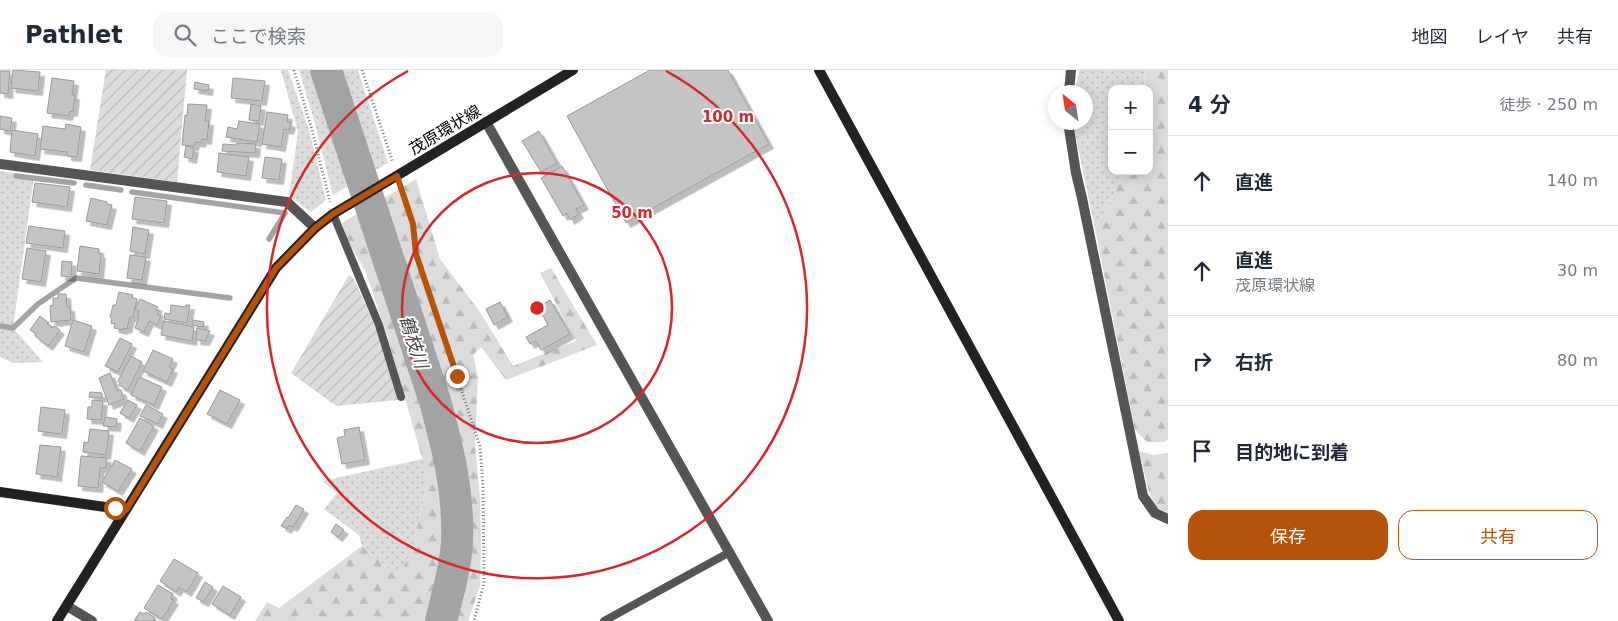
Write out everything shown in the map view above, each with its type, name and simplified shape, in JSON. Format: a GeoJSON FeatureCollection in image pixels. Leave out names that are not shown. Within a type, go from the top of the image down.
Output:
{"type":"FeatureCollection","features":[{"type":"Feature","properties":{"kind":"main road","name":"茂原環状線"},"geometry":{"type":"LineString","coordinates":[[57,621],[276,268],[315,228],[333,214],[573,70]]}},
{"type":"Feature","properties":{"kind":"main road"},"geometry":{"type":"LineString","coordinates":[[819,70],[1119,621]]}},
{"type":"Feature","properties":{"kind":"main road"},"geometry":{"type":"LineString","coordinates":[[0,492],[126,510]]}},
{"type":"Feature","properties":{"kind":"street"},"geometry":{"type":"LineString","coordinates":[[1070,85],[1071,70]]}},
{"type":"Feature","properties":{"kind":"street"},"geometry":{"type":"LineString","coordinates":[[486,122],[768,621]]}},
{"type":"Feature","properties":{"kind":"street"},"geometry":{"type":"LineString","coordinates":[[1069,130],[1076,173],[1143,496],[1155,513],[1168,519]]}},
{"type":"Feature","properties":{"kind":"street"},"geometry":{"type":"LineString","coordinates":[[0,164],[287,202],[315,228]]}},
{"type":"Feature","properties":{"kind":"street"},"geometry":{"type":"LineString","coordinates":[[67,606],[92,621]]}},
{"type":"Feature","properties":{"kind":"lane"},"geometry":{"type":"LineString","coordinates":[[333,214],[380,325],[401,397]]}},
{"type":"Feature","properties":{"kind":"lane"},"geometry":{"type":"LineString","coordinates":[[604,621],[730,552]]}},
{"type":"Feature","properties":{"kind":"path"},"geometry":{"type":"LineString","coordinates":[[294,70],[312,130],[330,203]]}},
{"type":"Feature","properties":{"kind":"path"},"geometry":{"type":"LineString","coordinates":[[362,70],[413,224],[416,254],[480,446],[483,485],[484,583],[474,621]]}},
{"type":"Feature","properties":{"kind":"green space"},"geometry":{"type":"Polygon","coordinates":[[[106,70],[187,70],[177,182],[90,170],[106,70]]]}},
{"type":"Feature","properties":{"kind":"green space"},"geometry":{"type":"Polygon","coordinates":[[[281,70],[288,70],[309,130],[326,200],[311,212],[289,196],[298,132],[281,70]]]}},
{"type":"Feature","properties":{"kind":"green space"},"geometry":{"type":"Polygon","coordinates":[[[299,70],[320,70],[355,182],[333,195],[314,120],[299,70]]]}},
{"type":"Feature","properties":{"kind":"green space"},"geometry":{"type":"Polygon","coordinates":[[[332,70],[358,70],[388,163],[366,176],[332,70]]]}},
{"type":"Feature","properties":{"kind":"green space"},"geometry":{"type":"Polygon","coordinates":[[[1079,70],[1144,70],[1145,85],[1108,85],[1108,175],[1124,175],[1095,229],[1074,130],[1093,130],[1093,85],[1076,85],[1079,70]]]}},
{"type":"Feature","properties":{"kind":"green space"},"geometry":{"type":"Polygon","coordinates":[[[1144,70],[1168,70],[1168,439],[1164,442],[1147,442],[1135,430],[1095,229],[1124,175],[1153,175],[1153,85],[1145,85],[1144,70]]]}},
{"type":"Feature","properties":{"kind":"green space"},"geometry":{"type":"Polygon","coordinates":[[[0,171],[34,176],[13,328],[43,362],[14,363],[0,357],[0,171]]]}},
{"type":"Feature","properties":{"kind":"green space"},"geometry":{"type":"Polygon","coordinates":[[[416,179],[440,259],[480,312],[513,366],[576,341],[540,273],[551,268],[597,345],[506,380],[481,347],[473,355],[478,377],[475,444],[480,499],[481,550],[480,586],[468,621],[255,621],[267,602],[279,608],[362,546],[397,576],[412,553],[428,479],[387,335],[365,270],[348,242],[342,223],[416,179]]]}},
{"type":"Feature","properties":{"kind":"green space"},"geometry":{"type":"Polygon","coordinates":[[[349,275],[354,279],[377,331],[398,400],[336,406],[291,373],[349,275]]]}},
{"type":"Feature","properties":{"kind":"green space"},"geometry":{"type":"Polygon","coordinates":[[[1139,451],[1153,455],[1168,453],[1168,513],[1156,507],[1149,492],[1139,451]]]}},
{"type":"Feature","properties":{"kind":"green space"},"geometry":{"type":"Polygon","coordinates":[[[423,459],[428,479],[412,553],[397,576],[362,546],[359,535],[324,509],[337,493],[322,481],[423,459]]]}},
{"type":"Feature","properties":{"kind":"building"},"geometry":{"type":"Polygon","coordinates":[[[13,70],[40,72],[38,91],[11,88],[13,70]]]}},
{"type":"Feature","properties":{"kind":"building"},"geometry":{"type":"Polygon","coordinates":[[[650,70],[728,70],[769,144],[626,223],[567,116],[650,70]]]}},
{"type":"Feature","properties":{"kind":"building"},"geometry":{"type":"Polygon","coordinates":[[[0,71],[10,71],[8,94],[0,93],[0,71]]]}},
{"type":"Feature","properties":{"kind":"building"},"geometry":{"type":"Polygon","coordinates":[[[52,78],[74,81],[72,95],[75,95],[73,112],[70,111],[68,116],[47,113],[52,78]]]}},
{"type":"Feature","properties":{"kind":"building"},"geometry":{"type":"Polygon","coordinates":[[[233,78],[265,81],[262,101],[231,98],[233,78]]]}},
{"type":"Feature","properties":{"kind":"building"},"geometry":{"type":"Polygon","coordinates":[[[195,82],[209,85],[208,91],[194,89],[195,82]]]}},
{"type":"Feature","properties":{"kind":"building"},"geometry":{"type":"Polygon","coordinates":[[[188,104],[207,105],[205,121],[209,121],[207,140],[202,139],[201,143],[195,142],[194,146],[182,145],[188,104]]]}},
{"type":"Feature","properties":{"kind":"building"},"geometry":{"type":"Polygon","coordinates":[[[251,104],[261,106],[259,121],[249,120],[251,104]]]}},
{"type":"Feature","properties":{"kind":"building"},"geometry":{"type":"Polygon","coordinates":[[[267,112],[288,115],[287,122],[291,123],[289,130],[284,129],[281,147],[262,144],[267,112]]]}},
{"type":"Feature","properties":{"kind":"building"},"geometry":{"type":"Polygon","coordinates":[[[0,116],[12,118],[10,131],[0,129],[0,116]]]}},
{"type":"Feature","properties":{"kind":"building"},"geometry":{"type":"Polygon","coordinates":[[[239,121],[260,124],[257,142],[226,137],[228,127],[237,129],[239,121]]]}},
{"type":"Feature","properties":{"kind":"building"},"geometry":{"type":"Polygon","coordinates":[[[66,124],[81,127],[77,157],[67,156],[67,152],[40,149],[43,126],[65,129],[66,124]]]}},
{"type":"Feature","properties":{"kind":"building"},"geometry":{"type":"Polygon","coordinates":[[[12,130],[38,134],[35,156],[10,152],[12,130]]]}},
{"type":"Feature","properties":{"kind":"building"},"geometry":{"type":"Polygon","coordinates":[[[539,131],[557,163],[541,172],[522,141],[539,131]]]}},
{"type":"Feature","properties":{"kind":"building"},"geometry":{"type":"Polygon","coordinates":[[[237,143],[256,144],[255,153],[222,151],[223,144],[237,145],[237,143]]]}},
{"type":"Feature","properties":{"kind":"building"},"geometry":{"type":"Polygon","coordinates":[[[186,146],[194,148],[192,159],[184,157],[186,146]]]}},
{"type":"Feature","properties":{"kind":"building"},"geometry":{"type":"Polygon","coordinates":[[[219,153],[249,157],[246,176],[217,172],[219,153]]]}},
{"type":"Feature","properties":{"kind":"building"},"geometry":{"type":"Polygon","coordinates":[[[265,157],[282,159],[279,180],[262,178],[265,157]]]}},
{"type":"Feature","properties":{"kind":"building"},"geometry":{"type":"Polygon","coordinates":[[[562,166],[584,205],[576,209],[579,214],[570,220],[567,213],[563,216],[541,178],[562,166]]]}},
{"type":"Feature","properties":{"kind":"building"},"geometry":{"type":"Polygon","coordinates":[[[35,183],[70,187],[67,207],[32,202],[35,183]]]}},
{"type":"Feature","properties":{"kind":"building"},"geometry":{"type":"Polygon","coordinates":[[[135,197],[167,201],[164,223],[132,219],[135,197]]]}},
{"type":"Feature","properties":{"kind":"building"},"geometry":{"type":"Polygon","coordinates":[[[91,198],[112,205],[107,225],[86,221],[91,198]]]}},
{"type":"Feature","properties":{"kind":"building"},"geometry":{"type":"Polygon","coordinates":[[[29,226],[65,231],[63,248],[26,243],[29,226]]]}},
{"type":"Feature","properties":{"kind":"building"},"geometry":{"type":"Polygon","coordinates":[[[133,227],[149,230],[145,254],[130,251],[133,227]]]}},
{"type":"Feature","properties":{"kind":"building"},"geometry":{"type":"Polygon","coordinates":[[[80,246],[99,249],[101,254],[99,274],[77,271],[80,246]]]}},
{"type":"Feature","properties":{"kind":"building"},"geometry":{"type":"Polygon","coordinates":[[[27,248],[46,251],[41,282],[22,279],[27,248]]]}},
{"type":"Feature","properties":{"kind":"building"},"geometry":{"type":"Polygon","coordinates":[[[130,255],[146,257],[142,280],[127,278],[130,255]]]}},
{"type":"Feature","properties":{"kind":"building"},"geometry":{"type":"Polygon","coordinates":[[[62,261],[72,262],[71,277],[61,276],[62,261]]]}},
{"type":"Feature","properties":{"kind":"building"},"geometry":{"type":"Polygon","coordinates":[[[119,292],[133,295],[132,298],[137,299],[133,317],[130,317],[127,329],[124,328],[123,330],[114,328],[115,324],[111,323],[112,318],[110,317],[113,305],[116,305],[119,292]]]}},
{"type":"Feature","properties":{"kind":"building"},"geometry":{"type":"Polygon","coordinates":[[[58,294],[66,294],[71,320],[51,322],[50,306],[53,305],[53,298],[58,298],[58,294]]]}},
{"type":"Feature","properties":{"kind":"building"},"geometry":{"type":"Polygon","coordinates":[[[140,299],[158,307],[156,310],[159,312],[157,315],[161,316],[157,325],[149,321],[144,332],[135,328],[139,311],[135,309],[140,299]]]}},
{"type":"Feature","properties":{"kind":"building"},"geometry":{"type":"Polygon","coordinates":[[[550,300],[570,334],[541,350],[536,341],[530,344],[526,337],[548,325],[538,307],[550,300]]]}},
{"type":"Feature","properties":{"kind":"building"},"geometry":{"type":"Polygon","coordinates":[[[500,302],[508,317],[494,325],[486,309],[500,302]]]}},
{"type":"Feature","properties":{"kind":"building"},"geometry":{"type":"Polygon","coordinates":[[[171,305],[186,307],[186,305],[190,305],[187,323],[164,319],[165,313],[170,314],[171,305]]]}},
{"type":"Feature","properties":{"kind":"building"},"geometry":{"type":"Polygon","coordinates":[[[40,316],[52,328],[54,326],[60,330],[48,346],[30,330],[40,316]]]}},
{"type":"Feature","properties":{"kind":"building"},"geometry":{"type":"Polygon","coordinates":[[[73,320],[92,326],[84,352],[65,346],[73,320]]]}},
{"type":"Feature","properties":{"kind":"building"},"geometry":{"type":"Polygon","coordinates":[[[193,320],[204,322],[203,327],[192,325],[193,320]]]}},
{"type":"Feature","properties":{"kind":"building"},"geometry":{"type":"Polygon","coordinates":[[[164,321],[194,327],[192,341],[161,335],[164,321]]]}},
{"type":"Feature","properties":{"kind":"building"},"geometry":{"type":"Polygon","coordinates":[[[197,328],[210,331],[205,341],[196,340],[197,328]]]}},
{"type":"Feature","properties":{"kind":"building"},"geometry":{"type":"Polygon","coordinates":[[[120,338],[132,344],[118,372],[105,366],[120,338]]]}},
{"type":"Feature","properties":{"kind":"building"},"geometry":{"type":"Polygon","coordinates":[[[153,350],[173,359],[169,367],[173,369],[167,382],[143,371],[153,350]]]}},
{"type":"Feature","properties":{"kind":"building"},"geometry":{"type":"Polygon","coordinates":[[[131,356],[142,362],[128,390],[119,385],[118,381],[131,356]]]}},
{"type":"Feature","properties":{"kind":"building"},"geometry":{"type":"Polygon","coordinates":[[[110,373],[117,391],[121,390],[124,399],[109,405],[99,378],[110,373]]]}},
{"type":"Feature","properties":{"kind":"building"},"geometry":{"type":"Polygon","coordinates":[[[139,377],[162,387],[154,405],[131,395],[139,377]]]}},
{"type":"Feature","properties":{"kind":"building"},"geometry":{"type":"Polygon","coordinates":[[[220,390],[240,400],[227,424],[207,414],[220,390]]]}},
{"type":"Feature","properties":{"kind":"building"},"geometry":{"type":"Polygon","coordinates":[[[90,392],[102,393],[102,398],[89,397],[90,392]]]}},
{"type":"Feature","properties":{"kind":"building"},"geometry":{"type":"Polygon","coordinates":[[[92,400],[103,401],[101,420],[87,419],[88,407],[92,407],[92,400]]]}},
{"type":"Feature","properties":{"kind":"building"},"geometry":{"type":"Polygon","coordinates":[[[128,400],[137,405],[129,418],[120,413],[128,400]]]}},
{"type":"Feature","properties":{"kind":"building"},"geometry":{"type":"Polygon","coordinates":[[[146,405],[163,414],[158,424],[140,416],[146,405]]]}},
{"type":"Feature","properties":{"kind":"building"},"geometry":{"type":"Polygon","coordinates":[[[41,407],[65,410],[62,434],[38,431],[41,407]]]}},
{"type":"Feature","properties":{"kind":"building"},"geometry":{"type":"Polygon","coordinates":[[[105,417],[117,419],[116,427],[103,426],[105,417]]]}},
{"type":"Feature","properties":{"kind":"building"},"geometry":{"type":"Polygon","coordinates":[[[140,418],[154,426],[140,451],[126,443],[140,418]]]}},
{"type":"Feature","properties":{"kind":"building"},"geometry":{"type":"Polygon","coordinates":[[[359,427],[365,460],[342,464],[337,438],[345,436],[344,430],[359,427]]]}},
{"type":"Feature","properties":{"kind":"building"},"geometry":{"type":"Polygon","coordinates":[[[90,429],[109,431],[106,455],[83,452],[84,442],[88,443],[90,429]]]}},
{"type":"Feature","properties":{"kind":"building"},"geometry":{"type":"Polygon","coordinates":[[[40,445],[61,447],[57,477],[36,474],[40,445]]]}},
{"type":"Feature","properties":{"kind":"building"},"geometry":{"type":"Polygon","coordinates":[[[81,456],[107,458],[106,468],[100,468],[98,488],[78,486],[81,456]]]}},
{"type":"Feature","properties":{"kind":"building"},"geometry":{"type":"Polygon","coordinates":[[[115,460],[132,469],[118,491],[102,482],[115,460]]]}},
{"type":"Feature","properties":{"kind":"building"},"geometry":{"type":"Polygon","coordinates":[[[296,505],[304,509],[293,527],[289,525],[287,529],[281,526],[288,518],[296,505]]]}},
{"type":"Feature","properties":{"kind":"building"},"geometry":{"type":"Polygon","coordinates":[[[336,524],[344,530],[338,537],[331,532],[336,524]]]}},
{"type":"Feature","properties":{"kind":"building"},"geometry":{"type":"Polygon","coordinates":[[[174,559],[198,573],[187,592],[179,587],[176,592],[160,581],[174,559]]]}},
{"type":"Feature","properties":{"kind":"building"},"geometry":{"type":"Polygon","coordinates":[[[205,582],[213,587],[204,602],[196,598],[205,582]]]}},
{"type":"Feature","properties":{"kind":"building"},"geometry":{"type":"Polygon","coordinates":[[[158,585],[173,594],[171,599],[174,600],[162,619],[144,608],[158,585]]]}},
{"type":"Feature","properties":{"kind":"building"},"geometry":{"type":"Polygon","coordinates":[[[223,586],[241,597],[230,615],[212,604],[223,586]]]}},
{"type":"Feature","properties":{"kind":"building"},"geometry":{"type":"Polygon","coordinates":[[[140,612],[144,614],[146,612],[155,618],[154,621],[134,621],[140,612]]]}},
{"type":"Feature","properties":{"kind":"waterway","name":"鶴枝川"},"geometry":{"type":"LineString","coordinates":[[326,70],[435,401],[448,454],[456,506],[457,542],[453,571],[441,621]]}},
{"type":"Feature","properties":{"kind":"waterway"},"geometry":{"type":"LineString","coordinates":[[16,176],[74,183]]}},
{"type":"Feature","properties":{"kind":"waterway"},"geometry":{"type":"LineString","coordinates":[[86,185],[121,190]]}},
{"type":"Feature","properties":{"kind":"waterway"},"geometry":{"type":"LineString","coordinates":[[132,192],[285,213],[269,239]]}},
{"type":"Feature","properties":{"kind":"waterway"},"geometry":{"type":"LineString","coordinates":[[0,326],[13,328],[38,304],[76,278],[230,298]]}},
{"type":"Feature","properties":{"kind":"route"},"geometry":{"type":"LineString","coordinates":[[115,508],[126,510],[276,268],[315,228],[333,214],[397,176],[413,224],[416,254],[457,376]]}}]}
